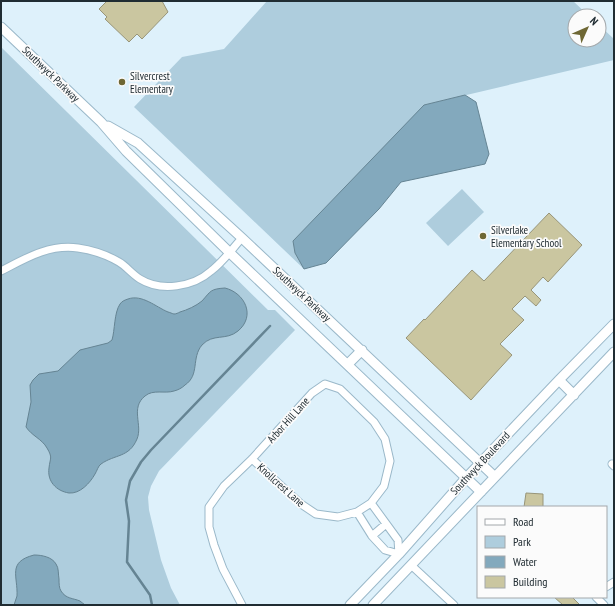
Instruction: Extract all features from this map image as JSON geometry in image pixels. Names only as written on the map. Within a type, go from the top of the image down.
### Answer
[{"type":"street","name":"Southwyck Parkway","points":[[1,27],[102,122],[126,151],[230,252],[481,492]]},
{"type":"street","name":"Southwyck Parkway","points":[[102,122],[138,143],[362,350],[495,477]]},
{"type":"street","points":[[1,271],[38,252],[50,249],[77,248],[92,251],[119,262],[140,278],[151,284],[176,286],[201,279],[212,271],[242,238]]},
{"type":"street","name":"Southwyck Boulevard","points":[[350,605],[399,554],[480,463],[614,324]]},
{"type":"street","points":[[348,364],[362,350]]},
{"type":"street","name":"Southwyck Boulevard","points":[[373,605],[614,352]]},
{"type":"street","points":[[559,380],[574,395]]},
{"type":"street","name":"Arbor Hill Lane","points":[[242,605],[223,569],[214,545],[209,527],[209,507],[224,486],[252,459],[312,392],[325,384],[340,389],[374,422],[386,439],[390,461],[384,486],[371,503]]},
{"type":"street","name":"Knollcrest Lane","points":[[252,459],[300,504],[316,514],[338,517],[357,512]]},
{"type":"street","points":[[399,554],[398,540],[371,503],[357,512],[372,536],[385,550],[399,554],[454,605]]},
{"type":"street","points":[[372,536],[386,524]]},
{"type":"green space","points":[[267,1],[573,1],[580,8],[567,8],[567,48],[607,48],[607,32],[614,39],[614,60],[424,105],[297,256],[304,269],[134,107],[182,57],[224,49]]},
{"type":"green space","points":[[1,47],[268,310],[275,310],[295,330],[159,471],[151,486],[148,497],[149,510],[161,560],[171,588],[180,605],[1,605]]},
{"type":"green space","points":[[462,189],[484,212],[448,246],[426,223]]},
{"type":"water","points":[[465,95],[476,102],[489,154],[485,164],[401,182],[379,209],[326,263],[304,269],[295,253],[293,241],[424,105]]},
{"type":"water","points":[[225,288],[238,295],[246,306],[246,319],[238,331],[229,336],[211,339],[202,345],[197,355],[194,371],[190,381],[183,387],[170,392],[155,392],[145,396],[138,406],[138,434],[134,445],[130,450],[101,464],[90,481],[81,490],[69,493],[56,488],[49,477],[51,458],[49,451],[45,445],[26,427],[31,402],[30,385],[33,380],[39,374],[58,371],[80,350],[108,343],[112,340],[118,308],[125,300],[138,298],[175,314],[197,305],[214,290]]},
{"type":"water","points":[[34,555],[40,555],[52,560],[58,567],[59,585],[63,594],[67,597],[80,601],[85,605],[14,605],[17,596],[17,566],[26,558]]},
{"type":"building","name":"Silvercrest Elementary","points":[[107,1],[162,1],[168,12],[142,39],[137,34],[129,42],[105,19],[107,17],[99,9]]},
{"type":"building","name":"Silverlake Elementary School","points":[[549,213],[582,245],[548,282],[543,277],[531,290],[541,300],[536,306],[525,296],[512,309],[524,320],[500,344],[512,355],[471,400],[406,338],[472,270],[484,281]]},
{"type":"building","points":[[526,493],[543,494],[543,506],[524,506]]},
{"type":"building","points":[[555,598],[573,598],[580,605],[563,605]]},
{"type":"waterway","points":[[152,605],[150,595],[127,562],[129,521],[126,500],[130,481],[141,462],[151,450],[270,326]]},
{"type":"place","name":"Silvercrest Elementary","points":[[122,82]]},
{"type":"place","name":"Silverlake Elementary School","points":[[483,236]]}]
